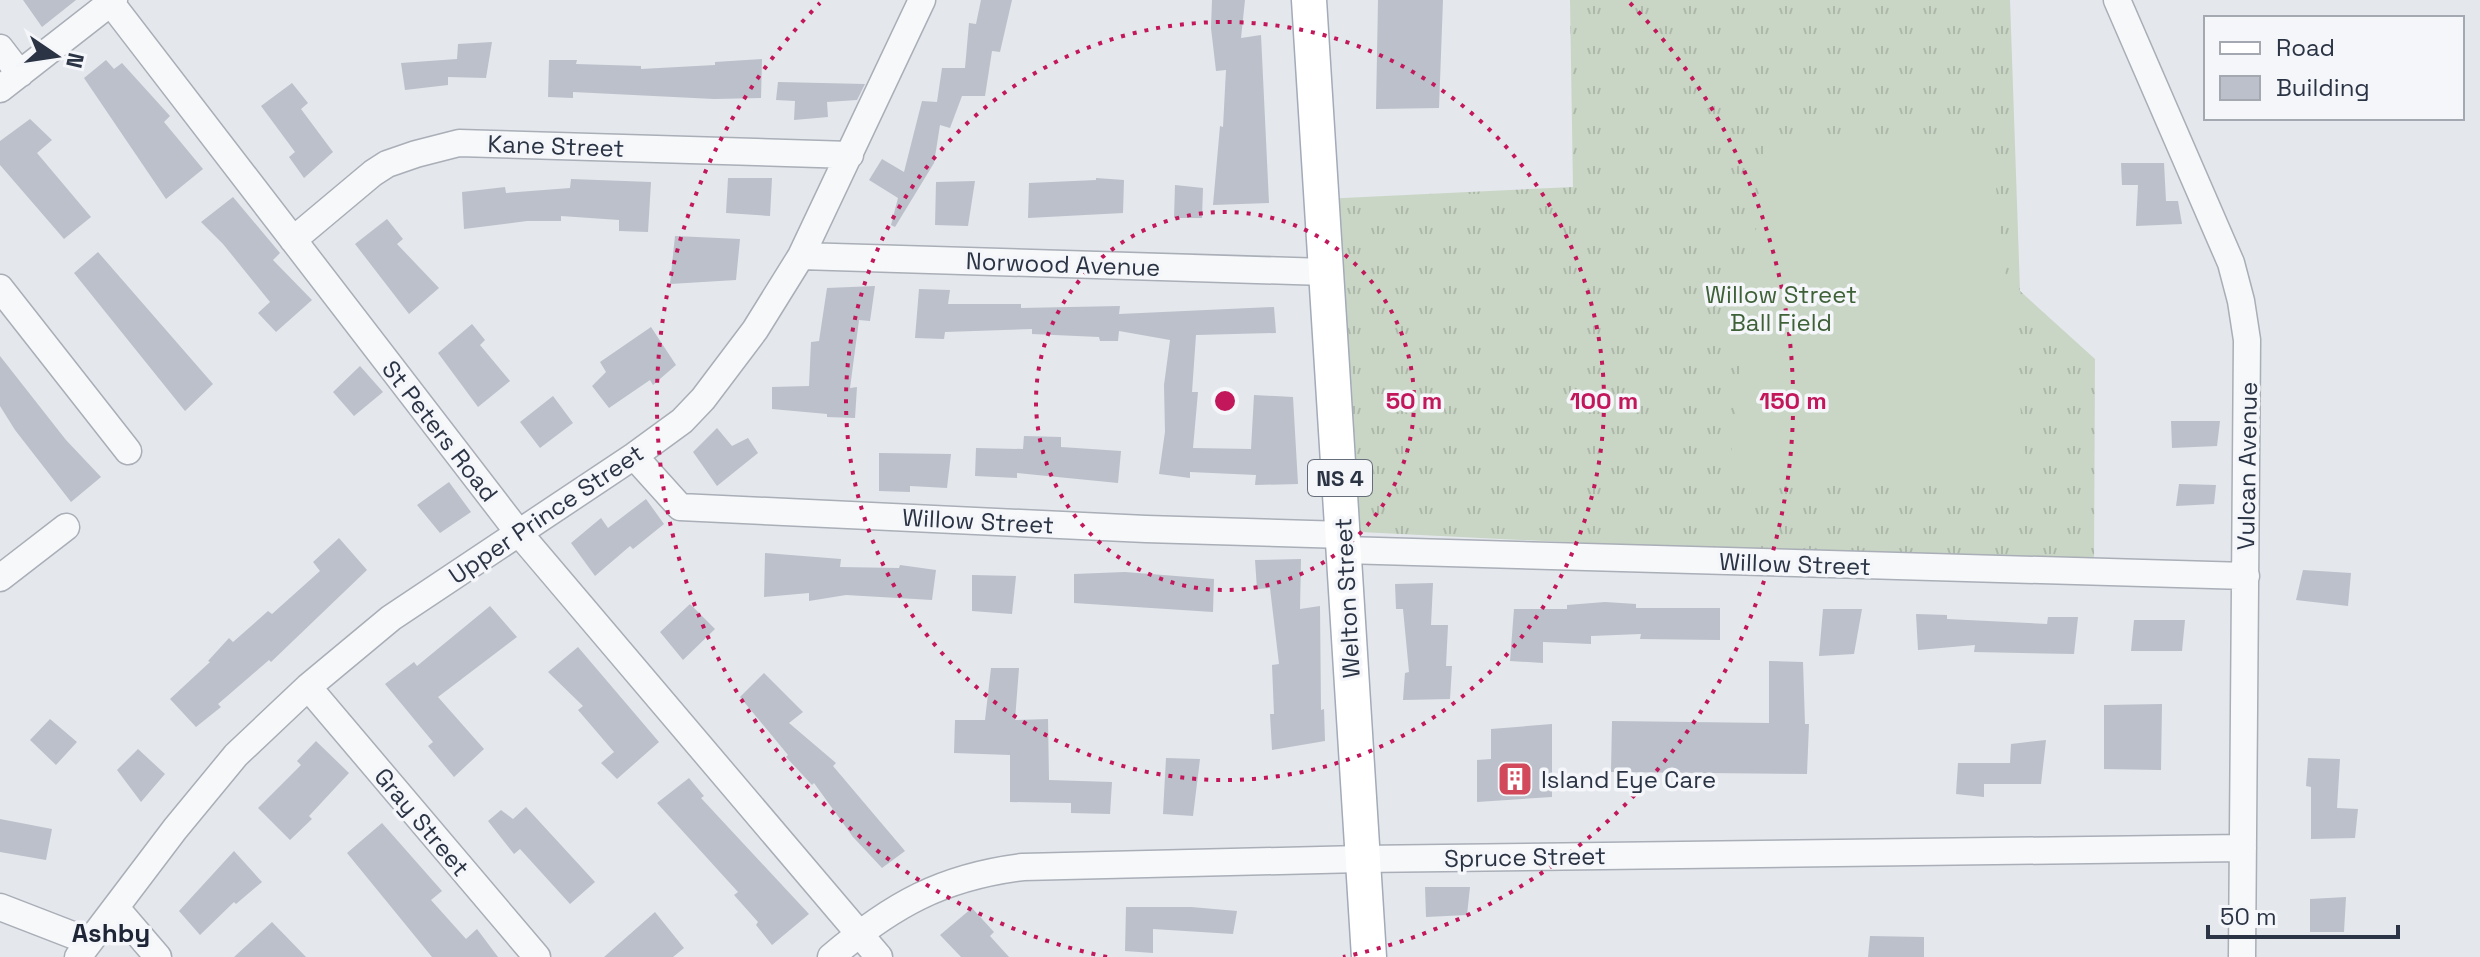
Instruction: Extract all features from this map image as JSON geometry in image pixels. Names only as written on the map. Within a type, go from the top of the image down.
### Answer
[{"type":"main road","name":"Welton Street","points":[[1309,0],[1369,957]]},
{"type":"street","name":"Upper Prince Street","points":[[83,949],[236,755],[308,687],[391,618],[634,456],[682,421],[703,399],[755,330],[801,256],[922,0]]},
{"type":"street","name":"Vulcan Avenue","points":[[2117,0],[2231,263],[2241,301],[2249,359],[2242,957]]},
{"type":"street","points":[[0,48],[10,81],[112,1]]},
{"type":"street","name":"St Peters Road","points":[[112,1],[518,532],[879,957]]},
{"type":"street","name":"Kane Street","points":[[293,240],[387,164],[459,143],[850,155]]},
{"type":"street","name":"Norwood Avenue","points":[[801,256],[1325,272]]},
{"type":"street","points":[[0,288],[128,451]]},
{"type":"street","name":"Willow Street","points":[[634,456],[680,507],[1146,529],[1344,542],[2246,576]]},
{"type":"street","points":[[0,578],[66,527]]},
{"type":"street","name":"Gray Street","points":[[308,687],[537,957]]},
{"type":"street","name":"Spruce Street","points":[[831,957],[859,933],[923,893],[965,878],[1006,869],[1040,866],[2243,848]]},
{"type":"street","points":[[0,907],[83,949]]},
{"type":"street","points":[[116,908],[158,957]]},
{"type":"green space","name":"Willow Street Ball Field","points":[[1570,0],[2010,0],[2020,291],[2095,359],[2094,568],[1340,531],[1322,199],[1573,187]]},
{"type":"green space","points":[[1990,134],[2027,468],[2011,485],[1728,483],[1766,140]]},
{"type":"building","points":[[23,0],[76,0],[42,27]]},
{"type":"building","points":[[981,0],[1012,0],[1000,52],[992,51],[985,96],[962,96],[950,128],[940,125],[934,163],[895,227],[891,225],[898,198],[869,180],[882,159],[904,172],[922,101],[937,102],[942,68],[965,68],[969,23],[976,24]]},
{"type":"building","points":[[1212,0],[1245,0],[1241,38],[1261,35],[1269,203],[1213,205],[1220,126],[1223,127],[1226,70],[1216,71],[1211,28]]},
{"type":"building","points":[[1378,0],[1443,0],[1439,108],[1376,109]]},
{"type":"building","points":[[492,42],[486,78],[448,77],[448,85],[405,90],[401,63],[457,59],[458,44]]},
{"type":"building","points":[[762,59],[761,98],[714,99],[573,92],[573,98],[548,97],[549,60],[641,66],[641,69]]},
{"type":"building","points":[[106,60],[114,69],[122,63],[170,116],[164,122],[203,169],[166,199],[84,78]]},
{"type":"building","points":[[778,82],[865,84],[857,100],[827,102],[828,117],[794,120],[795,101],[776,100]]},
{"type":"building","points":[[292,83],[308,103],[301,109],[333,152],[304,178],[289,157],[295,152],[261,106]]},
{"type":"building","points":[[30,119],[52,140],[37,153],[91,217],[64,239],[0,165],[0,141]]},
{"type":"building","points":[[2121,163],[2164,163],[2166,201],[2178,201],[2182,224],[2136,226],[2138,185],[2122,185]]},
{"type":"building","points":[[728,178],[772,178],[770,216],[726,213]]},
{"type":"building","points":[[1096,178],[1124,180],[1123,213],[1028,218],[1029,183]]},
{"type":"building","points":[[571,179],[651,182],[648,232],[619,231],[619,220],[561,216],[561,221],[527,221],[464,229],[462,192],[505,187],[506,193],[570,188]]},
{"type":"building","points":[[975,181],[968,226],[935,225],[936,182]]},
{"type":"building","points":[[1175,185],[1203,188],[1202,218],[1174,218]]},
{"type":"building","points":[[233,197],[280,253],[273,260],[312,300],[276,332],[258,313],[270,302],[201,222]]},
{"type":"building","points":[[387,219],[403,239],[397,244],[439,288],[409,314],[355,244]]},
{"type":"building","points":[[675,236],[740,239],[736,280],[670,284]]},
{"type":"building","points":[[98,252],[213,384],[185,411],[74,273]]},
{"type":"building","points":[[875,286],[870,321],[859,320],[850,388],[857,387],[855,418],[772,409],[772,387],[809,386],[811,342],[819,341],[827,288]]},
{"type":"building","points":[[919,289],[950,290],[948,304],[1021,304],[1021,308],[1120,306],[1119,314],[1274,307],[1276,333],[1196,335],[1192,392],[1198,392],[1193,448],[1251,449],[1254,395],[1293,397],[1298,484],[1255,485],[1256,475],[1190,472],[1190,478],[1159,474],[1165,432],[1164,385],[1170,340],[1119,331],[1118,341],[1100,341],[1099,337],[1032,334],[1032,329],[945,332],[944,339],[915,338]]},
{"type":"building","points":[[472,324],[485,340],[480,345],[510,381],[478,407],[438,353]]},
{"type":"building","points":[[651,327],[676,365],[653,385],[650,380],[609,408],[592,386],[606,372],[600,362]]},
{"type":"building","points":[[0,356],[66,440],[101,477],[71,502],[0,406]]},
{"type":"building","points":[[360,366],[383,392],[354,416],[333,392]]},
{"type":"building","points":[[553,396],[573,423],[540,448],[520,422]]},
{"type":"building","points":[[2171,421],[2220,421],[2217,446],[2172,448]]},
{"type":"building","points":[[717,428],[732,446],[748,438],[758,453],[717,486],[693,452]]},
{"type":"building","points":[[1024,436],[1061,437],[1061,447],[1121,451],[1118,483],[1017,473],[1017,478],[975,476],[976,448],[1023,449]]},
{"type":"building","points":[[879,453],[951,454],[947,488],[910,486],[910,492],[879,491]]},
{"type":"building","points":[[449,482],[471,512],[440,533],[417,505]]},
{"type":"building","points":[[2179,484],[2216,485],[2214,504],[2176,506]]},
{"type":"building","points":[[646,499],[664,524],[633,549],[630,546],[595,576],[571,543],[601,518],[608,528]]},
{"type":"building","points":[[339,538],[367,570],[271,662],[269,660],[218,704],[221,707],[196,727],[170,699],[210,662],[229,638],[233,642],[268,611],[272,614],[320,571],[313,562]]},
{"type":"building","points":[[765,553],[841,559],[840,567],[899,568],[900,565],[936,570],[932,600],[846,595],[809,601],[809,593],[764,597]]},
{"type":"building","points":[[1301,559],[1300,609],[1320,606],[1321,710],[1324,709],[1325,741],[1272,750],[1272,665],[1279,664],[1270,588],[1257,589],[1255,560]]},
{"type":"building","points":[[2303,570],[2351,573],[2348,606],[2296,600]]},
{"type":"building","points":[[1125,572],[1214,579],[1213,612],[1074,603],[1074,574]]},
{"type":"building","points":[[972,575],[1016,576],[1012,614],[972,611]]},
{"type":"building","points":[[1433,583],[1431,625],[1448,625],[1446,666],[1452,666],[1450,699],[1403,700],[1405,673],[1409,672],[1403,609],[1396,609],[1395,584]]},
{"type":"building","points":[[1605,602],[1636,604],[1636,608],[1720,608],[1720,640],[1640,639],[1641,634],[1591,636],[1591,644],[1543,642],[1543,663],[1510,661],[1514,609],[1567,609],[1567,605]]},
{"type":"building","points":[[690,604],[715,629],[683,660],[660,632]]},
{"type":"building","points":[[490,606],[517,637],[438,697],[484,749],[454,777],[428,746],[433,742],[385,684],[414,662],[417,666]]},
{"type":"building","points":[[1823,609],[1862,609],[1854,654],[1819,656]]},
{"type":"building","points":[[1916,614],[1947,615],[1947,619],[2047,624],[2048,617],[2078,617],[2074,654],[1974,652],[1975,645],[1918,650]]},
{"type":"building","points":[[2134,620],[2185,620],[2182,651],[2131,651]]},
{"type":"building","points":[[578,647],[659,742],[617,779],[601,763],[614,752],[578,710],[583,706],[548,672]]},
{"type":"building","points":[[1769,661],[1803,662],[1805,724],[1809,724],[1807,774],[1611,772],[1612,721],[1769,723]]},
{"type":"building","points":[[991,668],[1019,668],[1015,720],[1048,719],[1049,780],[1112,782],[1110,814],[1071,813],[1071,803],[1010,802],[1010,755],[954,753],[955,720],[985,720]]},
{"type":"building","points":[[764,673],[803,712],[789,723],[836,763],[833,766],[905,851],[882,868],[853,837],[814,783],[812,785],[786,757],[788,755],[740,697]]},
{"type":"building","points":[[2162,704],[2161,770],[2104,769],[2104,705]]},
{"type":"building","points":[[50,719],[77,742],[56,765],[30,740]]},
{"type":"building","name":"Island Eye Care","points":[[1552,724],[1552,797],[1477,802],[1477,760],[1491,759],[1491,729]]},
{"type":"building","points":[[2046,740],[2041,784],[1984,784],[1984,797],[1956,794],[1958,763],[2010,763],[2011,744]]},
{"type":"building","points":[[316,741],[349,773],[309,816],[312,819],[290,840],[258,808],[301,765],[297,761]]},
{"type":"building","points":[[138,749],[165,774],[141,802],[117,770]]},
{"type":"building","points":[[1166,758],[1200,759],[1193,816],[1163,814]]},
{"type":"building","points":[[2308,758],[2340,759],[2337,808],[2358,809],[2355,838],[2311,839],[2311,787],[2306,786]]},
{"type":"building","points":[[689,778],[704,796],[701,798],[809,914],[772,945],[756,925],[758,922],[734,895],[738,892],[657,803]]},
{"type":"building","points":[[526,807],[595,882],[570,904],[520,849],[514,854],[488,821],[501,810],[513,819]]},
{"type":"building","points":[[0,819],[52,829],[46,860],[0,852]]},
{"type":"building","points":[[382,823],[442,891],[431,900],[466,939],[477,929],[498,957],[432,957],[347,853]]},
{"type":"building","points":[[234,851],[262,882],[236,904],[234,902],[200,935],[179,911]]},
{"type":"building","points":[[1425,887],[1470,887],[1467,915],[1426,917]]},
{"type":"building","points":[[2346,897],[2344,932],[2310,932],[2310,899]]},
{"type":"building","points":[[1126,907],[1237,911],[1233,934],[1153,929],[1153,953],[1125,951]]},
{"type":"building","points":[[972,908],[994,932],[990,936],[1009,957],[961,957],[940,935]]},
{"type":"building","points":[[655,912],[684,948],[673,957],[604,957]]},
{"type":"building","points":[[272,922],[306,957],[234,957]]},
{"type":"building","points":[[1870,936],[1924,937],[1924,957],[1868,957]]},
{"type":"place","name":"Island Eye Care","points":[[1515,779]]},
{"type":"district","name":"Ashby","points":[[111,933]]}]
